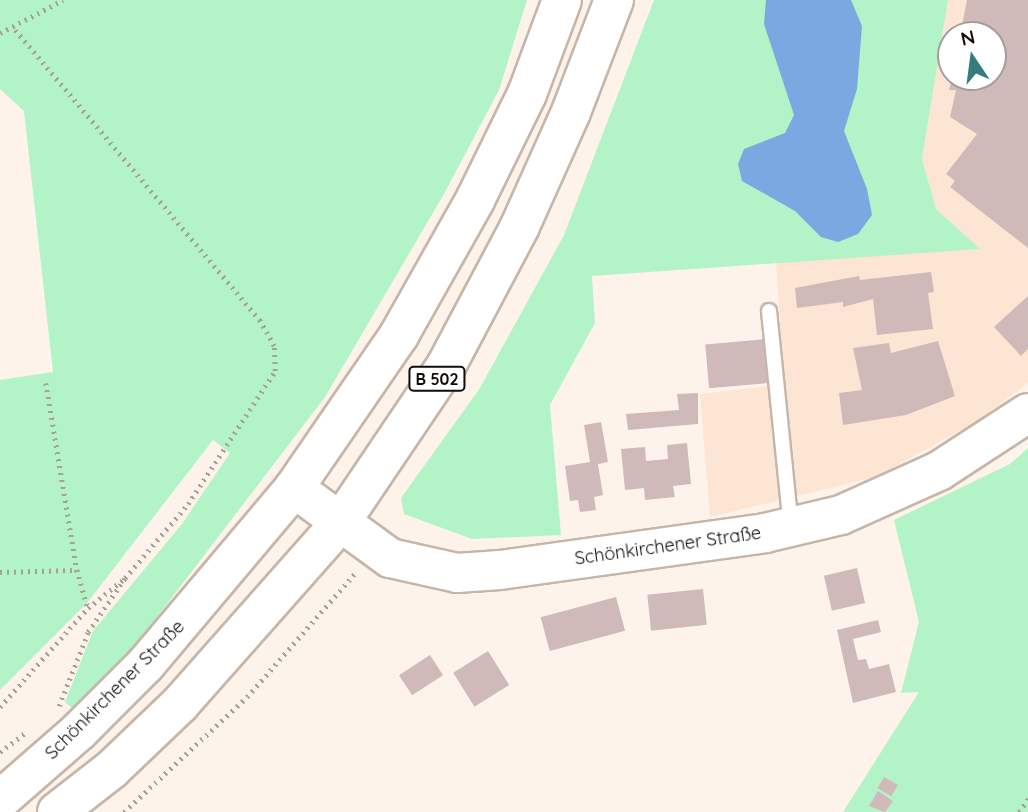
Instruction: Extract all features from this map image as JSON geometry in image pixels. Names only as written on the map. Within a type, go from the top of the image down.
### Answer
[{"type":"main road","name":"B 502","points":[[294,488],[399,335],[475,200],[527,94],[562,0]]},
{"type":"main road","name":"B 502","points":[[57,812],[112,769],[180,704],[340,523],[446,366],[520,226],[571,113],[614,0]]},
{"type":"main road","name":"Schönkirchener Straße","points":[[0,800],[79,732],[146,664],[294,488],[373,550],[457,573],[791,527],[890,496],[990,439],[1028,413]]},
{"type":"lane","points":[[769,311],[791,527]]},
{"type":"path","points":[[0,33],[63,0]]},
{"type":"path","points":[[12,26],[260,321],[274,346],[275,371],[188,504],[125,578],[88,632],[58,708]]},
{"type":"path","points":[[46,383],[76,570],[88,608]]},
{"type":"path","points":[[124,812],[247,697],[373,550]]},
{"type":"path","points":[[0,572],[76,570]]},
{"type":"path","points":[[0,707],[88,608],[125,578]]},
{"type":"path","points":[[1019,812],[1028,799]]},
{"type":"shaded area","points":[[948,0],[1028,0],[1028,383],[974,423],[876,477],[710,517],[700,394],[784,384],[776,261],[979,249],[936,209],[922,159],[937,67],[937,91],[1007,91],[1007,21],[945,21]]},
{"type":"green space","points":[[0,0],[527,0],[499,90],[444,194],[325,397],[131,651],[73,709],[65,702],[93,631],[182,524],[230,453],[213,440],[87,603],[0,690],[0,380],[53,372],[24,111],[0,89]]},
{"type":"green space","points":[[654,0],[948,0],[945,21],[937,21],[937,67],[922,159],[936,209],[980,249],[592,276],[595,323],[550,405],[561,535],[472,539],[404,514],[401,498],[480,388],[564,235]]},
{"type":"green space","points":[[1028,448],[1028,812],[843,812],[919,692],[901,693],[919,622],[894,520],[1010,464]]},
{"type":"water","points":[[766,0],[851,0],[862,26],[857,89],[844,131],[867,189],[872,215],[858,234],[838,242],[821,237],[795,211],[742,181],[738,164],[744,149],[785,133],[794,115],[764,24]]},
{"type":"building","points":[[967,0],[1028,0],[1028,248],[950,187],[955,181],[946,174],[977,134],[950,117],[956,91],[1007,91],[1007,21],[963,21]]},
{"type":"building","points":[[931,272],[934,292],[928,293],[933,329],[877,335],[873,299],[843,307],[843,302],[797,308],[795,288],[859,276],[860,280]]},
{"type":"building","points":[[1028,296],[1028,349],[1021,356],[994,327]]},
{"type":"building","points":[[767,339],[771,383],[709,388],[705,344]]},
{"type":"building","points":[[938,341],[955,396],[906,415],[843,425],[839,393],[862,390],[853,348],[889,343],[891,353]]},
{"type":"building","points":[[698,393],[698,424],[628,430],[626,414],[679,410],[677,394]]},
{"type":"building","points":[[601,422],[608,462],[598,464],[603,495],[594,497],[596,510],[580,512],[578,500],[570,501],[565,466],[590,462],[584,425]]},
{"type":"building","points":[[687,443],[691,484],[673,486],[675,497],[645,500],[644,488],[625,490],[621,449],[645,447],[646,461],[668,459],[667,445]]},
{"type":"building","points":[[857,568],[865,603],[832,611],[824,576]]},
{"type":"building","points":[[703,589],[707,625],[651,631],[647,595]]},
{"type":"building","points":[[616,597],[625,631],[550,651],[541,617]]},
{"type":"building","points":[[878,620],[881,632],[853,639],[858,660],[866,659],[869,669],[889,664],[896,692],[853,703],[837,630]]},
{"type":"building","points":[[488,651],[509,685],[474,707],[453,673]]},
{"type":"building","points":[[430,655],[443,675],[412,695],[399,675]]},
{"type":"building","points":[[884,777],[898,785],[891,796],[878,788]]},
{"type":"building","points":[[878,791],[893,801],[885,812],[869,806]]}]
